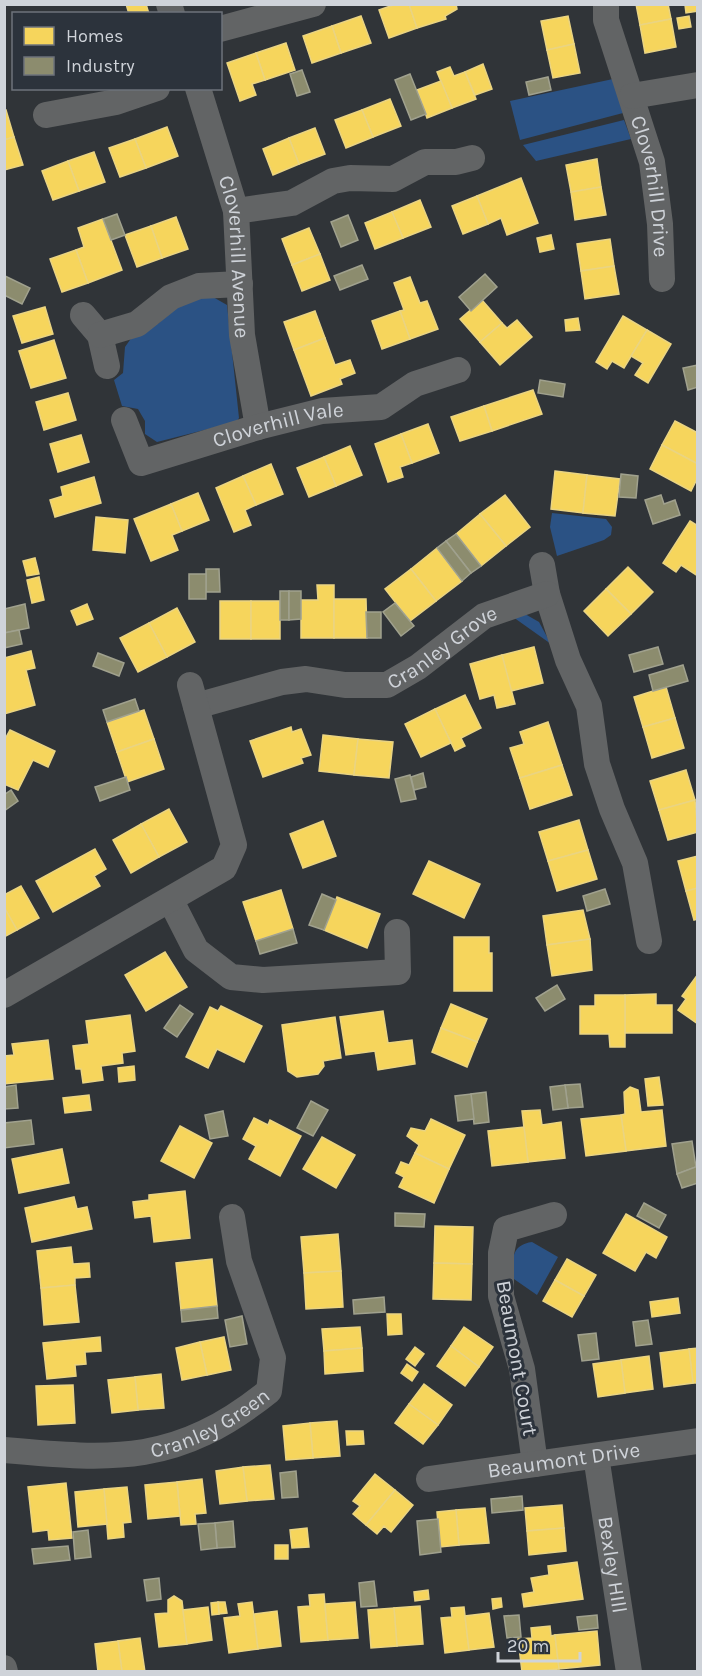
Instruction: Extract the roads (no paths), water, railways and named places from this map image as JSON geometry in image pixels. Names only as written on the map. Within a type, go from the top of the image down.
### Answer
[{"type":"street","points":[[222,28],[313,4]]},
{"type":"street","name":"Cloverhill Drive","points":[[606,4],[606,20],[652,162],[660,224],[662,279]]},
{"type":"street","points":[[632,96],[698,85]]},
{"type":"street","points":[[46,115],[116,102],[151,90]]},
{"type":"street","name":"Cloverhill Avenue","points":[[199,90],[236,211],[242,335],[258,427]]},
{"type":"street","points":[[236,211],[292,202],[333,181],[350,178],[393,179],[425,162],[456,162],[472,158]]},
{"type":"street","points":[[100,335],[137,324],[171,297],[199,286],[240,284]]},
{"type":"street","points":[[83,315],[100,335],[106,366]]},
{"type":"street","name":"Cloverhill Vale","points":[[124,420],[141,463],[258,427],[322,411],[381,407],[415,384],[458,370]]},
{"type":"street","points":[[542,565],[547,594],[568,660],[589,706],[597,764],[612,810],[635,863],[649,941]]},
{"type":"street","name":"Cranley Grove","points":[[4,995],[171,901],[224,868],[234,845],[193,696],[306,679],[345,685],[387,685],[418,667],[484,616],[547,594]]},
{"type":"street","points":[[171,901],[196,950],[231,977],[263,980],[398,972],[397,932]]},
{"type":"street","name":"Beaumont Court","points":[[535,1464],[522,1369],[501,1296],[501,1253],[506,1229],[554,1215]]},
{"type":"street","name":"Cranley Green","points":[[4,1450],[87,1457],[169,1448],[205,1435],[237,1416],[269,1391],[273,1358],[239,1261],[232,1217]]},
{"type":"street","name":"Beaumont Drive","points":[[429,1479],[698,1441]]},
{"type":"street","name":"Bexley HIll","points":[[596,1456],[629,1671]]}]
